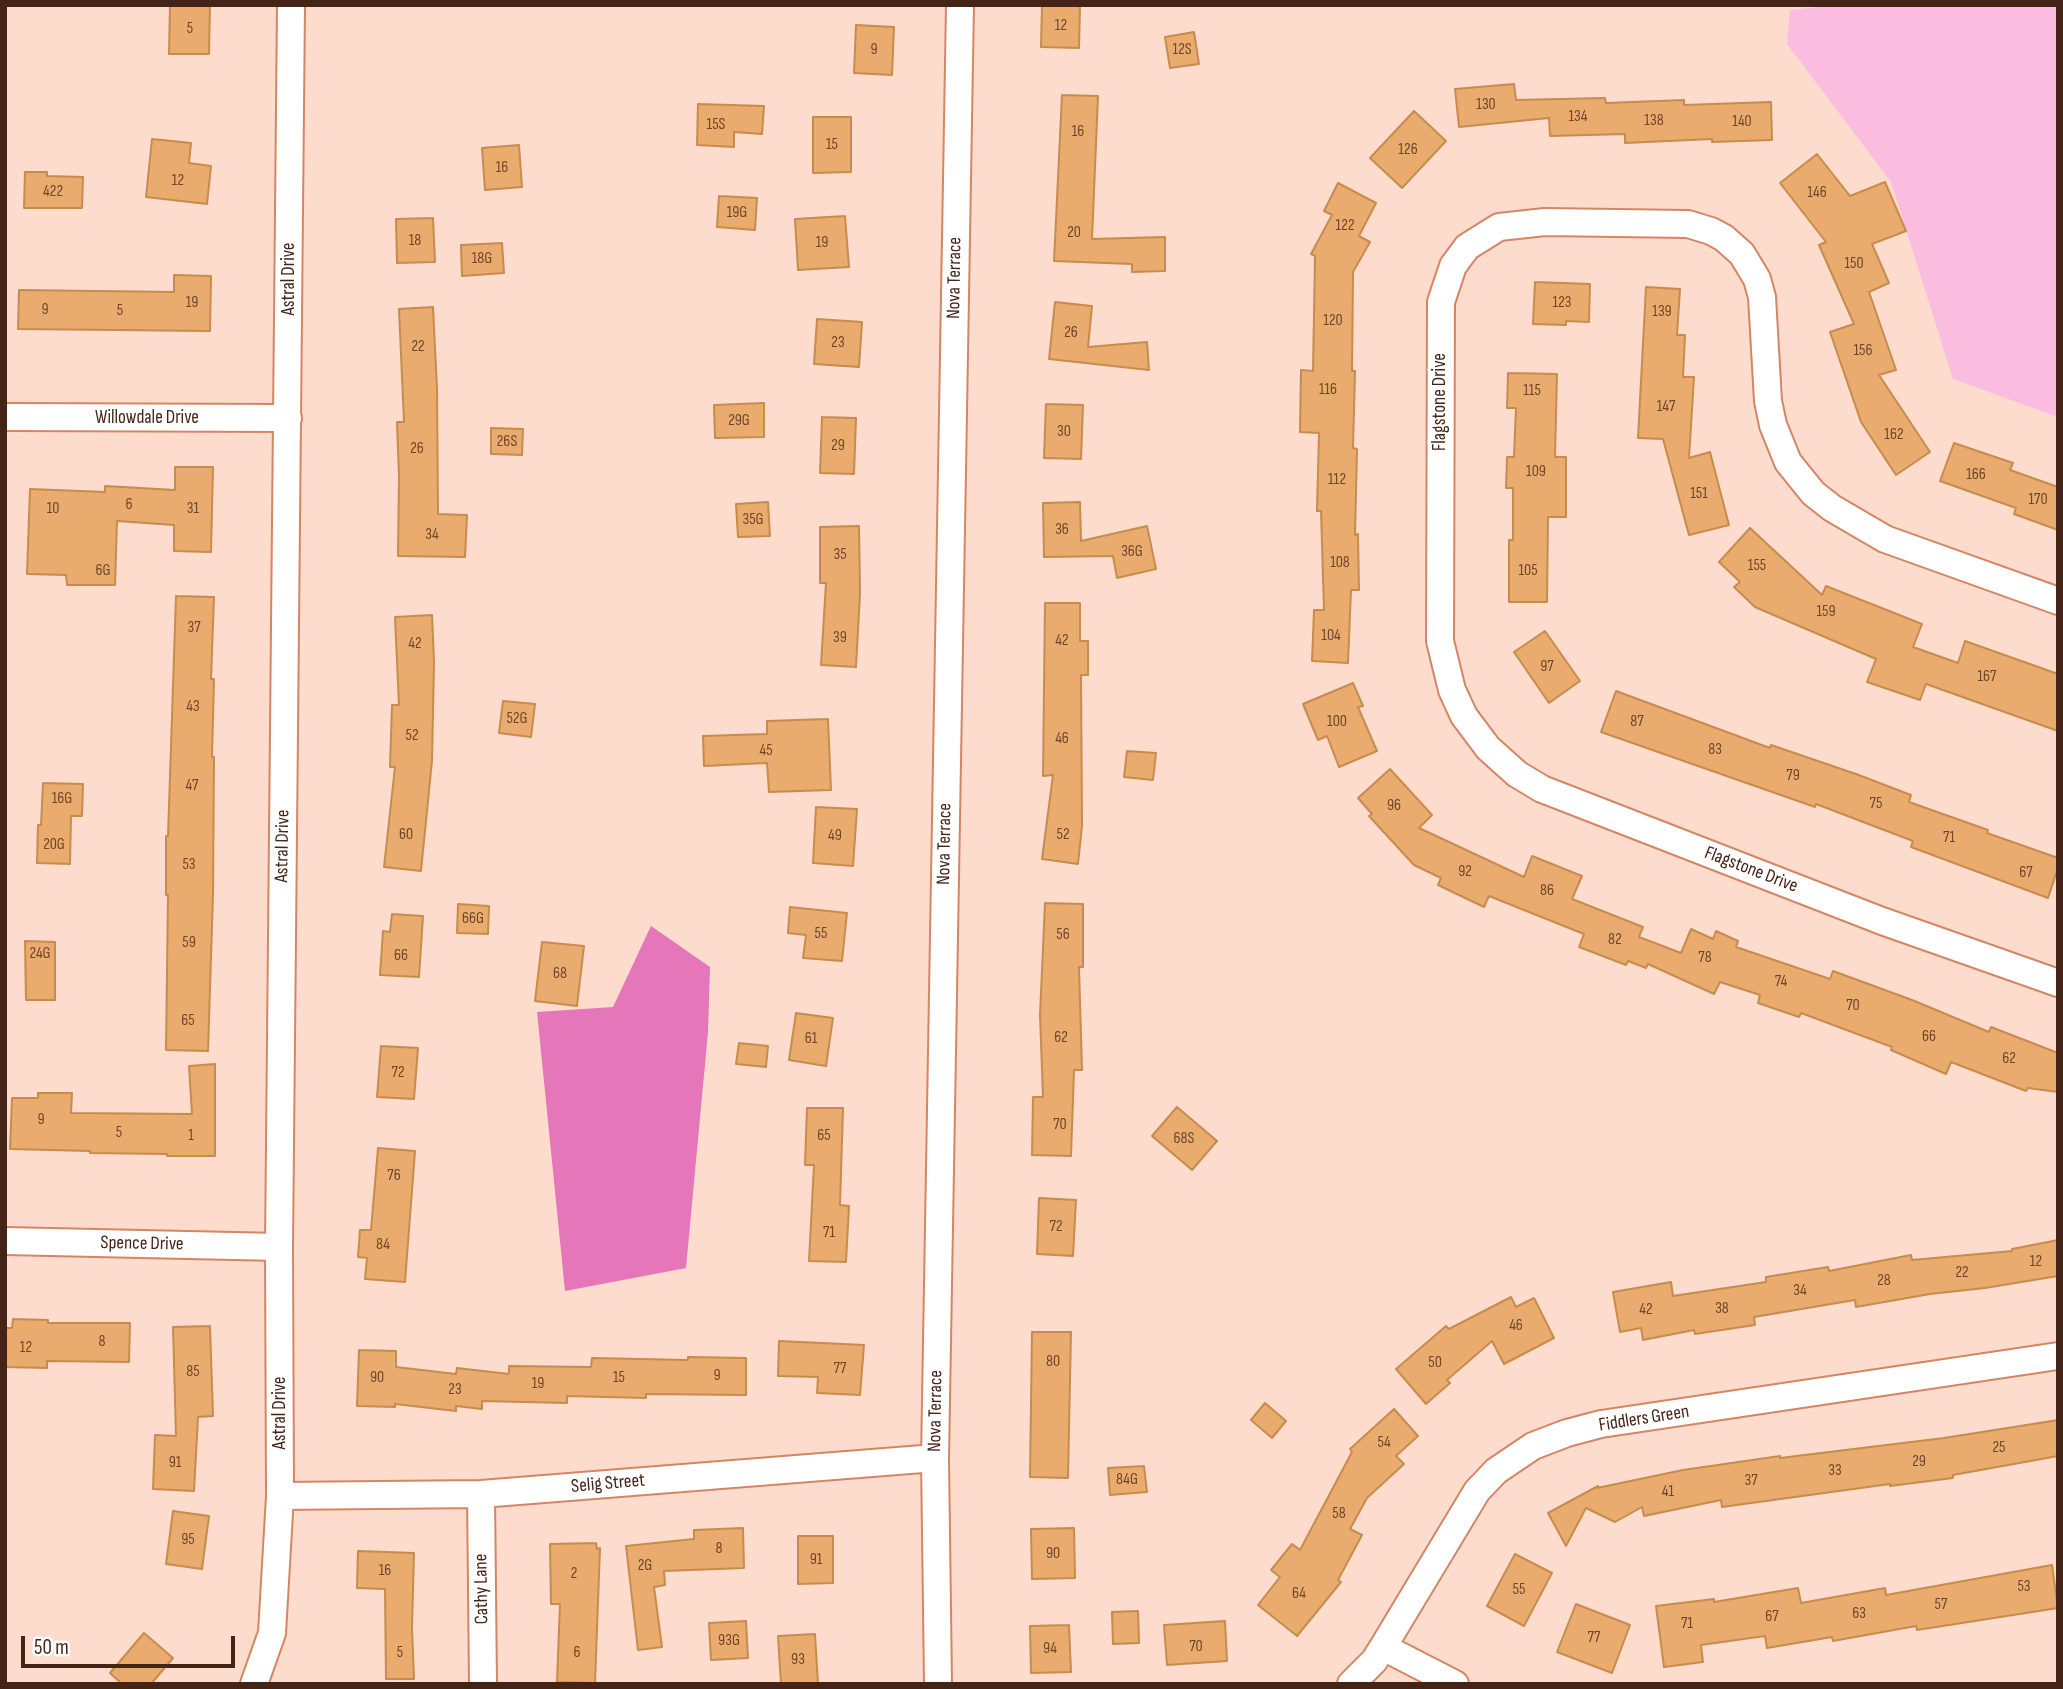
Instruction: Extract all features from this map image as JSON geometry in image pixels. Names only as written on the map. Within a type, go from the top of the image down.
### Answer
[{"type":"street","name":"Astral Drive","points":[[254,1684],[272,1633],[281,1496],[279,1247],[291,5]]},
{"type":"street","name":"Nova Terrace","points":[[937,1684],[935,1458],[960,5]]},
{"type":"street","name":"Flagstone Drive","points":[[2058,601],[1885,539],[1832,508],[1813,493],[1788,462],[1773,425],[1768,401],[1762,297],[1757,279],[1742,254],[1724,238],[1688,224],[1545,222],[1499,227],[1473,243],[1453,265],[1443,288],[1441,302],[1440,641],[1452,690],[1464,716],[1488,748],[1517,774],[1542,789],[1882,921],[2058,983]]},
{"type":"street","name":"Willowdale Drive","points":[[5,417],[288,418]]},
{"type":"street","name":"Spence Drive","points":[[5,1241],[279,1247]]},
{"type":"street","name":"Fiddlers Green","points":[[1351,1684],[1374,1661],[1478,1491],[1510,1460],[1550,1439],[1622,1421],[2058,1356]]},
{"type":"street","name":"Selig Street","points":[[281,1496],[481,1494],[935,1458]]},
{"type":"street","name":"Cathy Lane","points":[[481,1494],[483,1684]]},
{"type":"street","points":[[1383,1647],[1455,1684]]},
{"type":"shaded area","points":[[1836,5],[2058,5],[2058,417],[1953,379],[1891,182],[1787,44],[1790,10]]},
{"type":"shaded area","points":[[651,926],[710,967],[708,1032],[686,1268],[565,1291],[537,1012],[613,1007]]},
{"type":"building","points":[[170,5],[210,5],[209,54],[169,54]]},
{"type":"building","points":[[1042,5],[1080,5],[1079,48],[1041,47]]},
{"type":"building","points":[[856,25],[894,27],[892,75],[854,73]]},
{"type":"building","points":[[1194,32],[1199,64],[1170,68],[1165,37]]},
{"type":"building","points":[[1514,84],[1516,100],[1605,98],[1606,103],[1684,100],[1684,105],[1771,102],[1772,140],[1712,142],[1712,139],[1625,143],[1625,134],[1550,136],[1549,118],[1459,127],[1455,89]]},
{"type":"building","points":[[1062,95],[1098,96],[1092,239],[1165,237],[1165,271],[1132,272],[1132,264],[1054,261]]},
{"type":"building","points":[[698,104],[764,106],[762,134],[734,132],[734,147],[697,145]]},
{"type":"building","points":[[1414,111],[1446,141],[1402,188],[1370,158]]},
{"type":"building","points":[[813,117],[851,117],[851,172],[813,173]]},
{"type":"building","points":[[152,139],[191,143],[189,163],[211,166],[207,204],[146,197]]},
{"type":"building","points":[[519,145],[522,187],[485,190],[482,148]]},
{"type":"building","points":[[1817,154],[1850,196],[1885,182],[1906,231],[1872,244],[1889,283],[1869,292],[1896,370],[1879,375],[1930,452],[1896,475],[1861,422],[1830,332],[1854,324],[1819,245],[1826,242],[1780,183]]},
{"type":"building","points":[[25,172],[83,177],[82,208],[24,208]]},
{"type":"building","points":[[1338,183],[1376,203],[1359,236],[1370,242],[1353,272],[1353,448],[1357,449],[1355,535],[1358,534],[1359,590],[1351,590],[1348,663],[1312,661],[1314,610],[1324,610],[1321,511],[1317,511],[1319,433],[1300,432],[1301,370],[1313,371],[1315,256],[1311,254],[1332,215],[1324,211]]},
{"type":"building","points":[[719,196],[757,198],[755,230],[717,227]]},
{"type":"building","points":[[845,216],[849,267],[798,270],[795,219]]},
{"type":"building","points":[[433,218],[435,262],[397,263],[396,219]]},
{"type":"building","points":[[502,243],[504,273],[462,276],[461,245]]},
{"type":"building","points":[[174,275],[211,276],[210,331],[18,329],[19,290],[174,292]]},
{"type":"building","points":[[1535,282],[1590,284],[1589,322],[1566,321],[1566,325],[1533,324]]},
{"type":"building","points":[[1646,287],[1680,289],[1677,335],[1685,335],[1683,377],[1694,377],[1689,458],[1710,452],[1729,525],[1689,535],[1663,439],[1638,438]]},
{"type":"building","points":[[1055,302],[1092,306],[1088,347],[1147,342],[1149,370],[1049,359]]},
{"type":"building","points":[[433,307],[438,514],[467,515],[465,557],[398,556],[397,422],[404,422],[399,309]]},
{"type":"building","points":[[817,319],[862,322],[859,367],[814,364]]},
{"type":"building","points":[[1508,373],[1557,374],[1555,457],[1566,457],[1566,517],[1548,517],[1547,602],[1509,602],[1509,540],[1513,540],[1513,488],[1506,488],[1507,457],[1514,457],[1516,408],[1507,408]]},
{"type":"building","points":[[764,403],[764,437],[715,438],[714,405]]},
{"type":"building","points":[[1046,404],[1083,405],[1081,459],[1044,458]]},
{"type":"building","points":[[822,417],[856,418],[854,474],[820,473]]},
{"type":"building","points":[[491,428],[523,429],[522,455],[491,454]]},
{"type":"building","points":[[1954,443],[2013,463],[2010,470],[2058,487],[2058,530],[2014,514],[2016,508],[1940,481]]},
{"type":"building","points":[[175,467],[213,467],[211,552],[174,551],[174,525],[117,521],[115,585],[67,585],[66,575],[27,574],[30,489],[105,492],[105,486],[175,490]]},
{"type":"building","points":[[768,502],[770,536],[738,537],[736,504]]},
{"type":"building","points":[[1080,502],[1081,541],[1147,526],[1156,569],[1117,578],[1113,556],[1044,557],[1043,503]]},
{"type":"building","points":[[859,526],[860,593],[856,667],[821,665],[826,583],[820,583],[820,527]]},
{"type":"building","points":[[1750,528],[1822,595],[1826,586],[1922,624],[1913,647],[1958,663],[1965,641],[2058,674],[2058,731],[1926,684],[1920,700],[1867,682],[1876,659],[1755,607],[1734,587],[1740,582],[1719,562]]},
{"type":"building","points":[[176,596],[214,597],[211,679],[214,679],[213,894],[208,1051],[166,1050],[166,836]]},
{"type":"building","points":[[1045,603],[1080,603],[1080,641],[1088,641],[1088,675],[1081,675],[1082,826],[1078,864],[1042,859],[1053,775],[1043,776]]},
{"type":"building","points":[[432,615],[432,761],[421,871],[384,867],[395,767],[390,767],[392,705],[399,705],[395,617]]},
{"type":"building","points":[[1545,631],[1580,681],[1549,703],[1514,652]]},
{"type":"building","points":[[1353,683],[1363,706],[1358,707],[1377,751],[1339,767],[1327,736],[1318,740],[1303,704]]},
{"type":"building","points":[[1616,691],[1770,748],[1771,745],[1856,774],[1911,795],[1909,802],[2058,858],[2058,868],[2048,898],[1911,847],[1913,841],[1816,804],[1815,807],[1601,732]]},
{"type":"building","points":[[503,701],[535,704],[531,737],[499,733]]},
{"type":"building","points":[[828,719],[831,790],[769,792],[767,763],[704,766],[703,736],[767,734],[767,721]]},
{"type":"building","points":[[1127,751],[1156,753],[1153,780],[1124,777]]},
{"type":"building","points":[[1390,769],[1432,815],[1419,828],[1524,877],[1532,856],[1582,876],[1572,899],[1643,927],[1639,937],[1681,953],[1691,929],[1713,939],[1716,931],[1738,941],[1736,947],[1830,979],[1833,971],[1989,1032],[1991,1027],[2058,1053],[2058,1092],[2028,1088],[2026,1091],[1951,1062],[1946,1074],[1891,1050],[1892,1047],[1801,1013],[1799,1017],[1758,1003],[1760,995],[1720,982],[1714,994],[1648,964],[1646,968],[1628,961],[1626,965],[1579,947],[1584,934],[1489,896],[1484,907],[1438,885],[1441,878],[1414,865],[1369,816],[1372,814],[1358,798]]},
{"type":"building","points":[[43,783],[83,784],[82,816],[71,816],[70,864],[37,863]]},
{"type":"building","points":[[816,807],[857,809],[853,866],[813,863]]},
{"type":"building","points":[[1045,903],[1083,904],[1083,967],[1079,967],[1082,1070],[1074,1070],[1071,1156],[1032,1155],[1033,1097],[1043,1097],[1040,1015]]},
{"type":"building","points":[[458,904],[489,906],[488,934],[457,933]]},
{"type":"building","points":[[790,907],[847,913],[842,961],[803,958],[806,935],[788,933]]},
{"type":"building","points":[[392,914],[423,916],[419,977],[380,975],[383,931],[390,932]]},
{"type":"building","points":[[25,941],[55,942],[55,1000],[26,1000]]},
{"type":"building","points":[[542,942],[584,946],[577,1006],[535,1001]]},
{"type":"building","points":[[796,1013],[833,1018],[826,1066],[789,1060]]},
{"type":"building","points":[[739,1043],[768,1046],[766,1067],[736,1064]]},
{"type":"building","points":[[381,1046],[418,1048],[414,1099],[377,1097]]},
{"type":"building","points":[[215,1064],[215,1156],[10,1149],[12,1098],[38,1098],[38,1093],[72,1093],[71,1113],[192,1114],[189,1066]]},
{"type":"building","points":[[1177,1107],[1217,1141],[1192,1170],[1152,1136]]},
{"type":"building","points":[[807,1108],[843,1108],[840,1205],[849,1206],[846,1262],[809,1261],[814,1165],[805,1165]]},
{"type":"building","points":[[378,1148],[415,1151],[405,1282],[365,1279],[367,1258],[358,1257],[360,1230],[371,1230]]},
{"type":"building","points":[[1039,1198],[1076,1200],[1073,1256],[1037,1254]]},
{"type":"building","points":[[2058,1240],[2058,1276],[1856,1307],[1855,1300],[1754,1317],[1755,1325],[1695,1334],[1694,1330],[1643,1340],[1641,1328],[1620,1332],[1613,1292],[1671,1282],[1673,1296],[1766,1282],[1766,1277],[1828,1267],[1829,1271],[1911,1255],[1912,1260],[2012,1251]]},
{"type":"building","points":[[1511,1297],[1516,1307],[1534,1298],[1554,1338],[1504,1364],[1492,1341],[1447,1380],[1450,1383],[1426,1404],[1396,1369],[1446,1326],[1449,1329]]},
{"type":"building","points":[[13,1319],[48,1320],[48,1323],[130,1323],[129,1362],[47,1361],[47,1368],[5,1367],[5,1328],[12,1328]]},
{"type":"building","points":[[210,1326],[213,1416],[198,1417],[194,1491],[153,1489],[155,1435],[176,1436],[173,1327]]},
{"type":"building","points":[[1032,1332],[1071,1332],[1068,1478],[1030,1477]]},
{"type":"building","points":[[779,1341],[864,1345],[860,1395],[817,1393],[818,1377],[778,1376]]},
{"type":"building","points":[[359,1350],[396,1351],[396,1367],[456,1374],[457,1368],[509,1374],[509,1366],[591,1367],[592,1358],[746,1358],[746,1395],[646,1394],[646,1398],[567,1396],[567,1403],[482,1401],[482,1409],[456,1406],[456,1411],[395,1404],[395,1407],[357,1406]]},
{"type":"building","points":[[1265,1403],[1286,1421],[1272,1438],[1251,1420]]},
{"type":"building","points":[[1394,1409],[1418,1436],[1396,1456],[1404,1464],[1367,1498],[1350,1529],[1362,1535],[1338,1580],[1341,1582],[1297,1636],[1258,1605],[1280,1577],[1271,1570],[1292,1544],[1300,1550],[1352,1452],[1350,1449]]},
{"type":"building","points":[[2058,1420],[2058,1456],[1953,1475],[1953,1478],[1722,1507],[1721,1500],[1644,1516],[1642,1507],[1615,1522],[1586,1508],[1566,1546],[1548,1513],[1598,1486],[1597,1488],[1683,1470],[1944,1438]]},
{"type":"building","points":[[1144,1466],[1147,1492],[1110,1495],[1108,1468]]},
{"type":"building","points":[[173,1511],[209,1516],[202,1569],[166,1564]]},
{"type":"building","points":[[743,1528],[744,1568],[664,1571],[665,1585],[654,1587],[662,1647],[638,1650],[626,1546],[694,1539],[694,1530]]},
{"type":"building","points":[[1074,1528],[1075,1578],[1032,1579],[1031,1529]]},
{"type":"building","points":[[798,1536],[833,1536],[833,1583],[798,1584]]},
{"type":"building","points":[[596,1543],[597,1549],[600,1548],[595,1683],[557,1682],[560,1604],[551,1604],[550,1544]]},
{"type":"building","points":[[358,1551],[414,1553],[414,1679],[386,1679],[385,1589],[357,1588]]},
{"type":"building","points":[[1515,1554],[1552,1573],[1524,1626],[1487,1606]]},
{"type":"building","points":[[2052,1565],[2058,1608],[1917,1630],[1916,1626],[1833,1641],[1832,1637],[1767,1648],[1765,1636],[1701,1645],[1703,1662],[1664,1667],[1656,1606],[1714,1599],[1714,1602],[1798,1588],[1801,1603],[1885,1588],[1886,1595]]},
{"type":"building","points":[[1576,1604],[1630,1625],[1612,1673],[1557,1652]]},
{"type":"building","points":[[1138,1611],[1139,1643],[1113,1644],[1112,1612]]},
{"type":"building","points":[[746,1621],[748,1658],[711,1660],[709,1623]]},
{"type":"building","points":[[1225,1621],[1227,1661],[1167,1665],[1164,1625]]},
{"type":"building","points":[[1069,1625],[1071,1672],[1031,1673],[1030,1626]]},
{"type":"building","points":[[144,1633],[173,1658],[151,1684],[122,1684],[110,1673]]},
{"type":"building","points":[[815,1634],[818,1684],[781,1684],[778,1636]]}]
